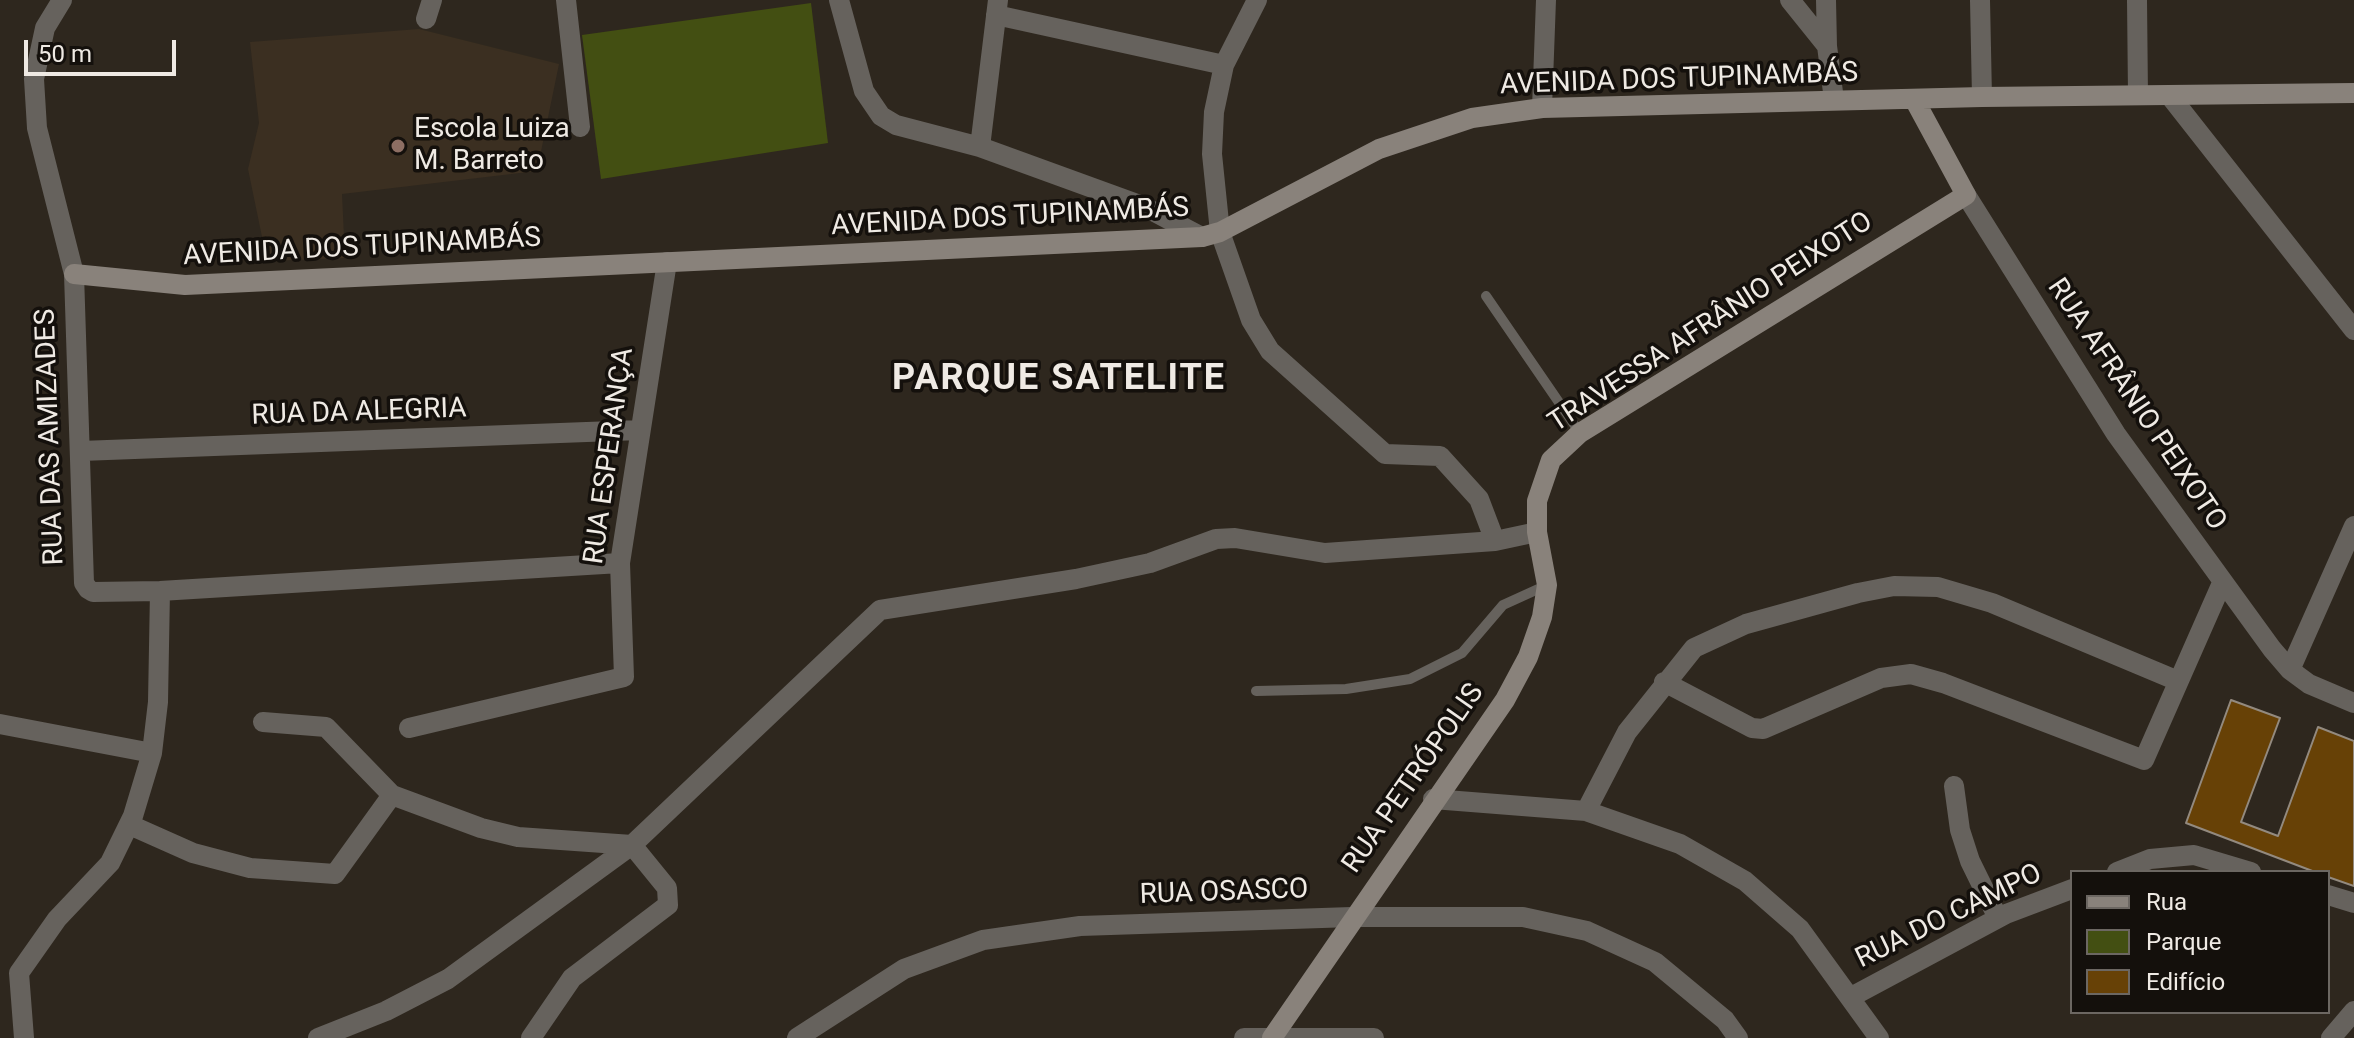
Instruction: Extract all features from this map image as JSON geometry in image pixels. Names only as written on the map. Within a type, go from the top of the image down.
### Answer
[{"type":"street","name":"RUA DAS AMIZADES","points":[[62,0],[45,28],[34,79],[37,128],[74,274],[84,583],[93,592],[160,591],[620,563]]},
{"type":"street","points":[[566,0],[580,127]]},
{"type":"street","points":[[839,0],[864,91],[881,116],[896,125],[980,147],[1211,234]]},
{"type":"street","points":[[1257,0],[1224,65],[1214,112],[1211,234],[1251,320],[1270,351],[1385,454],[1440,456],[1479,499],[1495,541]]},
{"type":"street","points":[[1542,108],[1546,0]]},
{"type":"street","points":[[1790,0],[1827,46]]},
{"type":"street","points":[[1826,0],[1827,46],[1834,100]]},
{"type":"street","points":[[1980,0],[1982,97]]},
{"type":"street","points":[[2137,0],[2138,95]]},
{"type":"street","points":[[980,147],[997,8],[1224,65]]},
{"type":"street","name":"AVENIDA DOS TUPINAMBÁS","points":[[74,274],[185,285],[1161,239],[1211,234],[1379,149],[1472,118],[1542,108],[1982,97],[2354,93]]},
{"type":"street","points":[[2170,96],[2354,330]]},
{"type":"street","name":"RUA AFRÂNIO PEIXOTO","points":[[1914,99],[1966,195],[2074,361],[2116,434],[2222,583],[2290,670],[2309,684],[2354,703]]},
{"type":"street","name":"TRAVESSA AFRÂNIO PEIXOTO","points":[[1537,532],[1537,501],[1543,478],[1551,460],[1580,433],[1966,195]]},
{"type":"street","points":[[1145,207],[1161,239]]},
{"type":"street","name":"RUA ESPERANÇA","points":[[409,728],[624,677],[620,563],[667,262]]},
{"type":"street","name":"RUA DA ALEGRIA","points":[[81,451],[640,430]]},
{"type":"street","points":[[2290,670],[2354,526]]},
{"type":"street","points":[[318,1038],[386,1011],[448,979],[632,845],[866,621],[891,605],[1076,579],[1150,563],[1216,539],[1235,538],[1325,553],[1495,541],[1537,532]]},
{"type":"street","name":"RUA PETRÓPOLIS","points":[[1272,1037],[1433,799],[1505,700],[1528,657],[1542,617],[1547,585],[1537,532]]},
{"type":"street","points":[[1664,682],[1752,728],[1763,729],[1881,678],[1911,674],[1943,683],[2139,761],[2148,758],[2222,583]]},
{"type":"street","points":[[1586,811],[1627,732],[1694,648],[1717,634],[1894,586],[1938,587],[1992,603],[2178,681]]},
{"type":"street","points":[[24,1038],[19,973],[57,919],[110,863],[130,825],[152,753],[158,702],[160,591]]},
{"type":"street","points":[[263,722],[326,727],[392,795],[481,828],[518,837],[632,845],[667,888],[668,905],[572,978],[531,1038]]},
{"type":"street","points":[[0,724],[152,753]]},
{"type":"street","points":[[1954,786],[1960,830],[1970,861],[1998,918]]},
{"type":"street","points":[[130,825],[193,853],[250,868],[335,874],[392,795]]},
{"type":"street","points":[[1433,799],[1586,811],[1680,844],[1745,881],[1800,929],[1879,1038]]},
{"type":"street","points":[[2122,870],[2150,859],[2194,855],[2244,870]]},
{"type":"street","name":"RUA DO CAMPO","points":[[1851,997],[1998,918],[2070,890]]},
{"type":"street","points":[[2330,896],[2354,903]]},
{"type":"street","name":"RUA OSASCO","points":[[797,1038],[904,969],[983,940],[1080,926],[1352,917],[1523,917],[1587,931],[1655,962],[1725,1020],[1738,1038]]},
{"type":"street","points":[[2331,1038],[2354,1011]]},
{"type":"street","points":[[1244,1038],[1374,1038]]},
{"type":"lane","points":[[1486,296],[1580,433]]},
{"type":"lane","points":[[1256,691],[1346,689],[1410,679],[1462,653],[1503,605],[1547,585]]},
{"type":"shaded area","name":"Escola Luiza M. Barreto","points":[[419,29],[559,64],[537,171],[342,194],[345,258],[267,261],[248,169],[259,123],[250,42]]},
{"type":"green space","points":[[811,3],[828,143],[601,179],[582,35]]},
{"type":"building","points":[[2231,700],[2280,718],[2241,822],[2278,836],[2318,727],[2354,741],[2354,886],[2330,878],[2330,870],[2310,870],[2186,823]]},
{"type":"place","name":"Escola Luiza M. Barreto","points":[[398,146]]},
{"type":"district","name":"PARQUE SATELITE","points":[[1059,380]]}]
